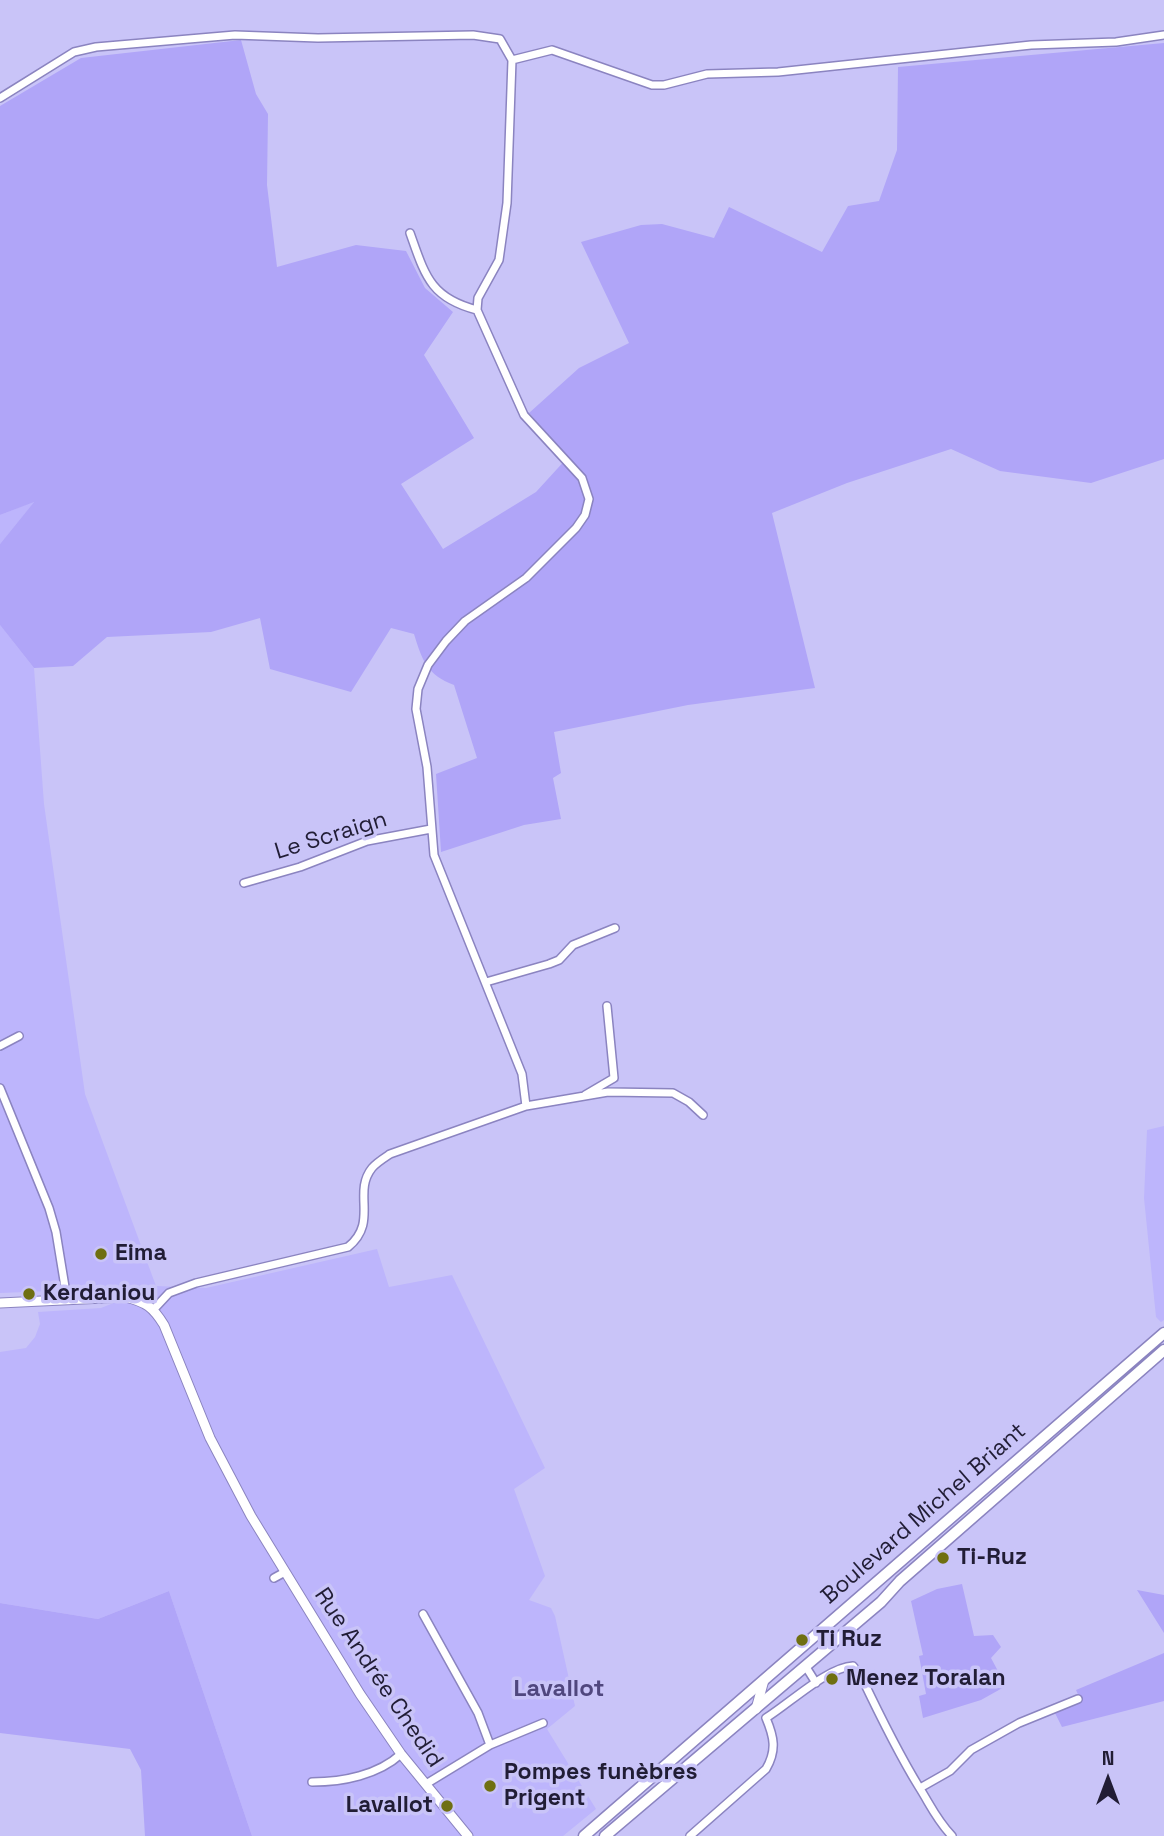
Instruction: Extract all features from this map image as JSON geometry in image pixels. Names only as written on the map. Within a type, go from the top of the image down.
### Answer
[{"type":"main road","name":"Boulevard Michel Briant","points":[[584,1836],[1164,1333]]},
{"type":"main road","name":"Boulevard Michel Briant","points":[[605,1836],[881,1602],[900,1581],[1164,1350]]},
{"type":"street","points":[[0,98],[74,52],[96,47],[235,35],[318,38],[473,35],[500,39],[512,60],[507,203],[499,260],[478,298],[477,310],[524,415],[582,478],[589,499],[585,515],[576,528],[526,578],[465,621],[428,665],[418,689],[416,709],[427,767],[434,855],[523,1074],[526,1106]]},
{"type":"street","points":[[512,60],[532,52],[552,50],[652,85],[664,85],[715,73],[778,72],[1031,45],[1116,42],[1164,35]]},
{"type":"street","points":[[410,233],[429,284],[456,304],[477,310]]},
{"type":"street","name":"Le Scraign","points":[[244,883],[300,867],[367,841],[431,829]]},
{"type":"street","points":[[486,982],[559,960],[573,945],[615,928]]},
{"type":"street","points":[[581,1097],[614,1078],[607,1006]]},
{"type":"street","points":[[0,1046],[19,1036]]},
{"type":"street","points":[[0,1088],[49,1208],[56,1232],[67,1299]]},
{"type":"street","points":[[0,1303],[125,1297],[144,1302],[154,1309],[169,1293],[196,1283],[348,1247],[360,1237],[364,1225],[365,1184],[371,1169],[390,1154],[526,1106],[608,1092],[673,1093],[689,1102],[703,1115]]},
{"type":"street","name":"Rue Andrée Chedid","points":[[154,1309],[164,1325],[227,1474],[285,1572],[360,1694],[401,1754],[468,1836]]},
{"type":"street","points":[[274,1578],[285,1572]]},
{"type":"street","points":[[423,1614],[478,1713],[490,1745]]},
{"type":"street","points":[[766,1718],[832,1670],[853,1666],[862,1676],[901,1762],[933,1815],[952,1836]]},
{"type":"street","points":[[806,1667],[816,1683]]},
{"type":"street","points":[[690,1836],[766,1769],[773,1756],[774,1737],[766,1718],[755,1710],[764,1680]]},
{"type":"street","points":[[919,1788],[950,1771],[971,1750],[1018,1723],[1077,1699]]},
{"type":"street","points":[[426,1784],[490,1745],[543,1723]]},
{"type":"street","points":[[312,1782],[335,1781],[369,1773],[391,1763],[401,1754]]},
{"type":"shaded area","points":[[241,40],[256,94],[268,114],[267,185],[277,267],[356,245],[406,251],[425,288],[453,312],[424,355],[474,438],[401,484],[443,549],[536,492],[568,457],[529,413],[579,368],[629,343],[581,242],[641,225],[662,224],[714,238],[729,207],[822,252],[848,206],[879,201],[897,150],[898,67],[1164,43],[1164,459],[1091,483],[1000,471],[951,449],[847,483],[772,513],[815,688],[688,705],[554,732],[561,773],[553,778],[561,819],[524,825],[441,852],[436,774],[477,758],[454,685],[437,676],[427,666],[414,634],[391,628],[351,692],[270,669],[260,618],[211,632],[107,637],[73,666],[34,668],[0,625],[0,544],[34,502],[0,515],[0,106],[81,58]]},
{"type":"shaded area","points":[[35,501],[0,544],[0,515]]},
{"type":"shaded area","points":[[0,625],[34,668],[44,804],[85,1094],[156,1286],[206,1288],[377,1249],[389,1287],[452,1275],[545,1468],[514,1489],[545,1576],[529,1600],[551,1608],[555,1616],[575,1706],[547,1729],[596,1809],[563,1836],[252,1836],[169,1591],[98,1619],[0,1603],[0,1352],[26,1348],[35,1337],[40,1324],[38,1312],[101,1308],[154,1287],[0,1293]]},
{"type":"shaded area","points":[[1164,1126],[1164,1320],[1161,1322],[1156,1317],[1144,1198],[1147,1130]]},
{"type":"shaded area","points":[[962,1584],[974,1636],[993,1635],[1001,1647],[991,1658],[1006,1686],[981,1700],[923,1718],[919,1696],[926,1694],[919,1656],[923,1655],[911,1601],[937,1589]]},
{"type":"shaded area","points":[[1137,1590],[1164,1595],[1164,1633]]},
{"type":"shaded area","points":[[169,1591],[252,1836],[145,1836],[141,1770],[130,1749],[0,1733],[0,1603],[98,1619]]},
{"type":"shaded area","points":[[1164,1653],[1164,1701],[1062,1727],[1055,1713],[1081,1701],[1076,1690]]},
{"type":"place","name":"Eima","points":[[101,1254]]},
{"type":"place","name":"Kerdaniou","points":[[29,1294]]},
{"type":"place","name":"Ti-Ruz","points":[[943,1558]]},
{"type":"place","name":"Ti Ruz","points":[[802,1640]]},
{"type":"place","name":"Menez Toralan","points":[[832,1679]]},
{"type":"place","name":"Pompes funèbres Prigent","points":[[490,1786]]},
{"type":"place","name":"Lavallot","points":[[447,1806]]},
{"type":"district","name":"Lavallot","points":[[559,1689]]}]
